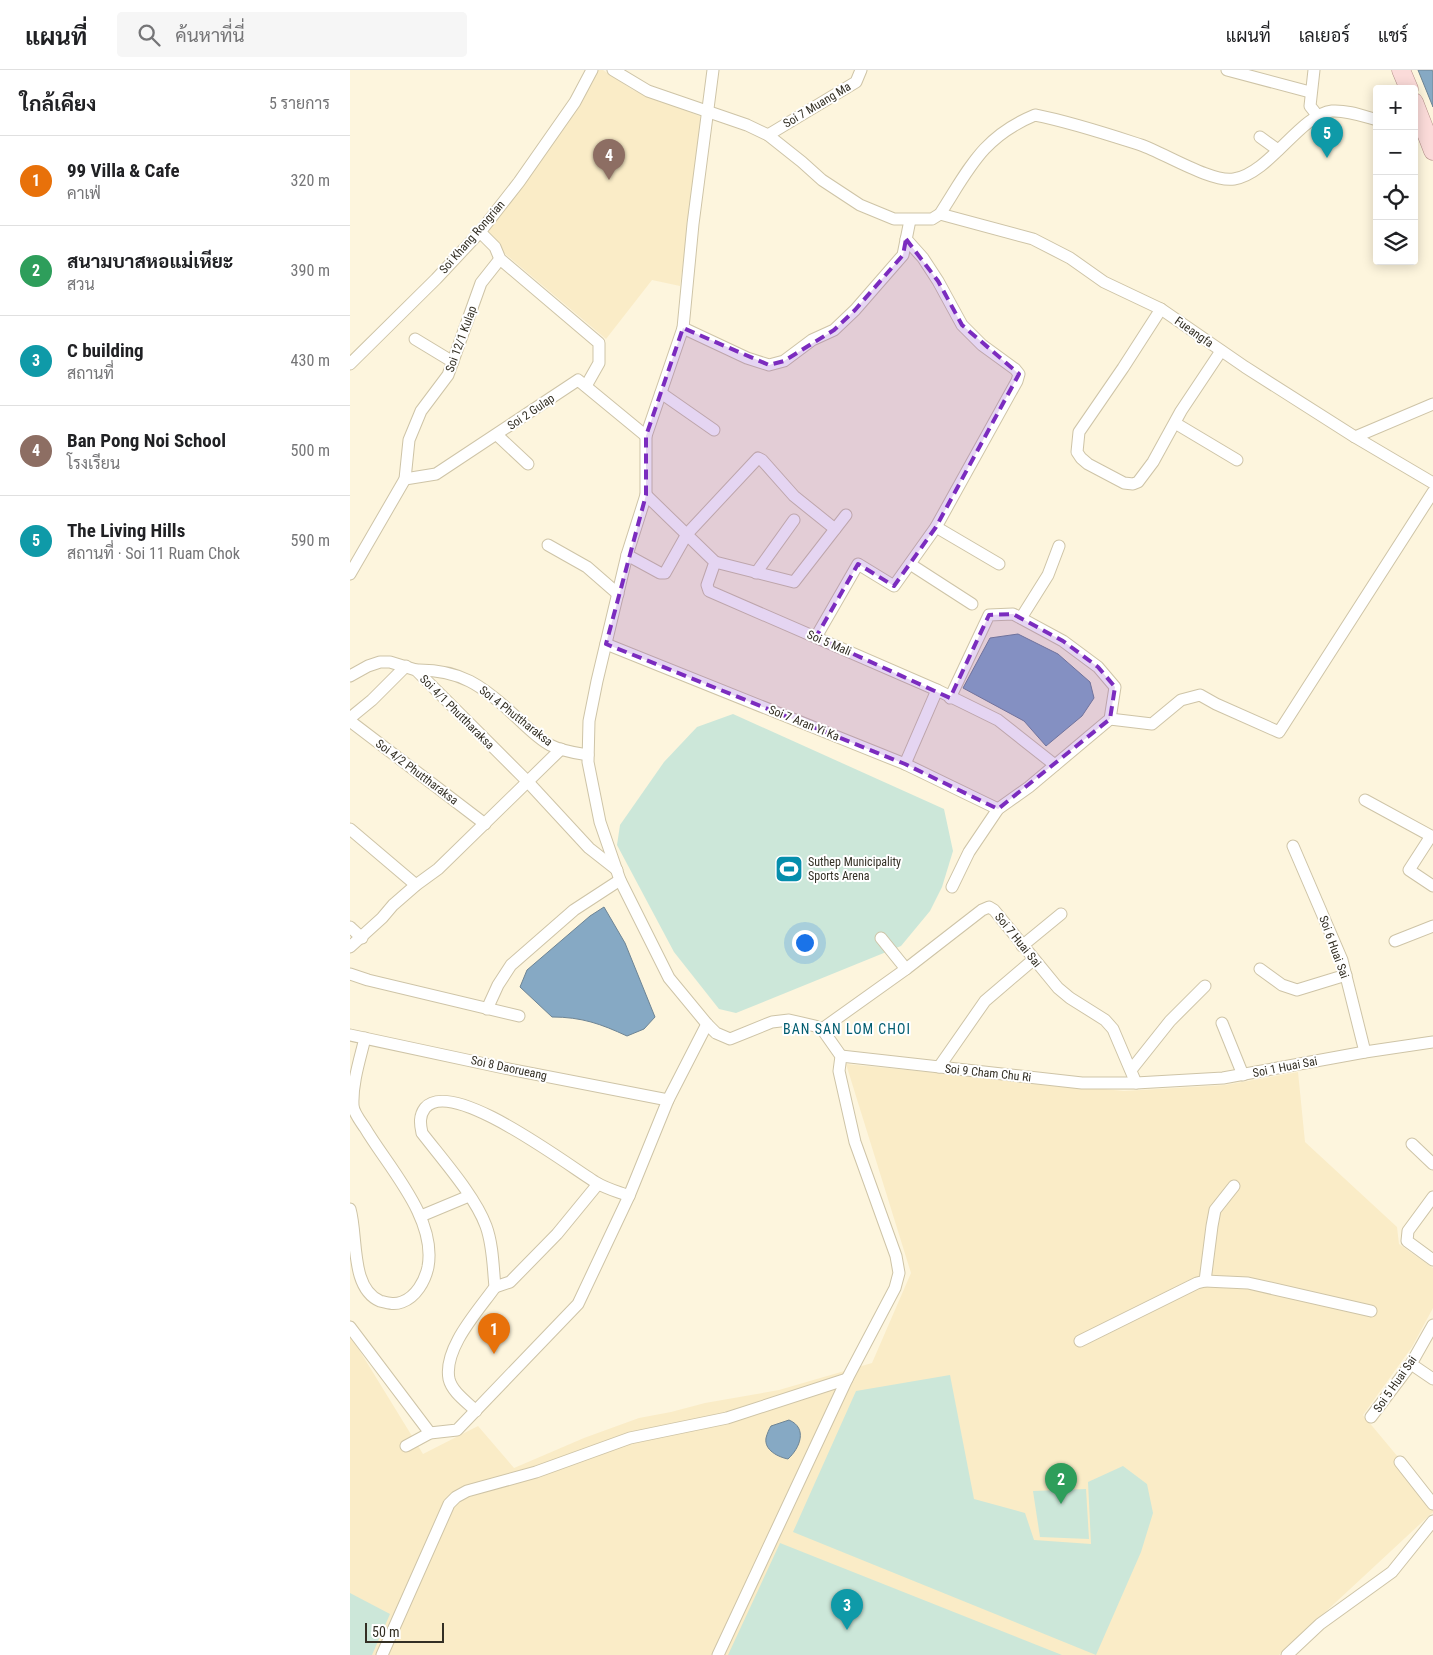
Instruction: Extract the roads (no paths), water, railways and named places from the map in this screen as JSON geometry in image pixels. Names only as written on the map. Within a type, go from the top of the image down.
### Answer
[{"type":"main road","points":[[1401,70],[1407,85]]},
{"type":"main road","points":[[1418,113],[1427,138]]},
{"type":"street","name":"Soi Khang Rongrian","points":[[350,364],[436,279],[480,232],[519,182],[575,102],[592,70]]},
{"type":"street","points":[[613,70],[648,91],[748,125],[768,135],[822,180],[860,205],[894,219],[932,219],[940,214],[986,145],[1008,129],[1035,115],[1143,146],[1210,175],[1230,180],[1240,178],[1263,164],[1314,111],[1338,111],[1373,119]]},
{"type":"street","points":[[714,70],[693,224],[683,328],[646,436],[646,495],[627,555],[588,721],[588,762],[600,822],[619,875],[670,978],[707,1024],[716,1033],[730,1039],[772,1022],[788,1020],[809,1024],[822,1029],[841,1056],[839,1071],[855,1142],[896,1256],[900,1273],[895,1288],[848,1379],[718,1655]]},
{"type":"street","name":"Soi 7 Muang Ma","points":[[768,135],[856,82],[861,70]]},
{"type":"street","points":[[1227,70],[1310,92]]},
{"type":"street","points":[[1314,70],[1310,92],[1314,111]]},
{"type":"street","points":[[1260,137],[1278,150]]},
{"type":"street","name":"Fueangfa","points":[[940,214],[1033,239],[1070,258],[1104,282],[1161,309],[1354,437],[1433,483]]},
{"type":"street","points":[[683,328],[747,358],[769,366],[784,360],[812,340],[834,330],[856,310],[904,254],[910,220]]},
{"type":"street","points":[[480,232],[494,247],[500,259],[599,343],[599,363],[586,386],[646,436]]},
{"type":"street","points":[[816,637],[858,564],[894,586],[936,527],[1017,381],[1019,374],[982,345],[962,325],[930,269],[906,239]]},
{"type":"street","name":"Soi 12/1 Kulap","points":[[405,479],[409,440],[421,411],[448,375],[481,283],[500,259]]},
{"type":"street","points":[[1161,309],[1079,432],[1077,452],[1081,458],[1104,474],[1124,484],[1133,484],[1141,478],[1153,462],[1221,350]]},
{"type":"street","points":[[415,339],[453,362]]},
{"type":"street","name":"Soi 2 Gulap","points":[[405,479],[436,474],[578,380],[586,386]]},
{"type":"street","points":[[660,393],[714,430]]},
{"type":"street","points":[[1354,437],[1433,404]]},
{"type":"street","points":[[1175,423],[1237,460]]},
{"type":"street","points":[[496,435],[528,464]]},
{"type":"street","points":[[627,555],[663,574],[665,573],[687,534],[758,458],[762,460],[798,500],[835,528]]},
{"type":"street","points":[[350,574],[405,479]]},
{"type":"street","points":[[1110,719],[1152,724],[1181,700],[1200,695],[1278,732],[1433,492]]},
{"type":"street","points":[[646,495],[715,562],[794,582],[846,515]]},
{"type":"street","points":[[756,573],[794,520]]},
{"type":"street","points":[[936,527],[999,564]]},
{"type":"street","points":[[548,545],[587,567],[618,594]]},
{"type":"street","points":[[1021,618],[1048,575],[1060,546]]},
{"type":"street","name":"Soi 5 Mali","points":[[715,562],[707,585],[709,591],[937,690],[998,720],[1055,765]]},
{"type":"street","points":[[910,564],[972,604]]},
{"type":"street","points":[[950,698],[989,615],[1013,614],[1063,641],[1098,667],[1115,687],[1110,719],[1029,787],[998,809],[969,852],[952,887]]},
{"type":"street","name":"Soi 7 Aran Yi Ka","points":[[606,644],[904,764],[998,809]]},
{"type":"street","name":"Soi 4/1 Phuttharaksa","points":[[350,676],[380,662],[390,662],[411,668],[528,782],[589,848],[619,875]]},
{"type":"street","points":[[350,719],[411,668]]},
{"type":"street","name":"Soi 4 Phuttharaksa","points":[[411,668],[435,670],[464,678],[504,705],[532,732],[551,746],[588,756]]},
{"type":"street","points":[[904,764],[937,690]]},
{"type":"street","name":"Soi 4/2 Phuttharaksa","points":[[350,719],[485,824]]},
{"type":"street","points":[[350,947],[362,938],[393,905],[438,869],[561,749]]},
{"type":"street","points":[[1365,800],[1432,835],[1409,870],[1433,886]]},
{"type":"street","points":[[350,829],[416,885]]},
{"type":"street","name":"Soi 6 Huai Sai","points":[[1293,846],[1342,960],[1365,1052]]},
{"type":"street","points":[[487,1009],[498,985],[511,965],[574,910],[619,875]]},
{"type":"street","name":"Soi 7 Huai Sai","points":[[822,1029],[906,969],[982,910],[989,907],[994,910],[1033,960],[1058,988],[1070,998],[1105,1020],[1112,1029],[1136,1083]]},
{"type":"street","points":[[1022,946],[1061,914]]},
{"type":"street","points":[[1395,941],[1433,926]]},
{"type":"street","points":[[350,927],[362,938]]},
{"type":"street","points":[[881,938],[906,969]]},
{"type":"street","points":[[939,1067],[985,1001],[1033,960]]},
{"type":"street","points":[[1260,969],[1282,985],[1297,990],[1346,975]]},
{"type":"street","points":[[350,974],[368,980],[520,1016]]},
{"type":"street","points":[[1130,1070],[1170,1021],[1205,986]]},
{"type":"street","points":[[1222,1022],[1243,1075]]},
{"type":"street","points":[[406,1446],[430,1433],[457,1430],[578,1304],[629,1196],[668,1100],[707,1024]]},
{"type":"street","name":"Soi 8 Daorueang","points":[[350,1035],[668,1100]]},
{"type":"street","points":[[350,1209],[358,1277],[364,1289],[374,1298],[394,1304],[404,1302],[413,1296],[422,1283],[428,1266],[428,1244],[421,1216],[406,1188],[370,1136],[353,1107],[354,1086],[365,1038]]},
{"type":"street","name":"Soi 1 Huai Sai","points":[[1136,1083],[1223,1078],[1365,1052],[1433,1042]]},
{"type":"street","name":"Soi 9 Cham Chu Ri","points":[[841,1056],[1082,1083],[1136,1083]]},
{"type":"street","points":[[495,1287],[491,1244],[483,1219],[469,1196],[422,1133],[419,1123],[422,1112],[429,1104],[438,1101],[448,1101],[512,1127],[559,1156],[598,1184],[629,1196]]},
{"type":"street","points":[[1412,1144],[1433,1164]]},
{"type":"street","points":[[476,1411],[456,1393],[449,1380],[450,1360],[459,1339],[495,1287],[510,1282],[557,1234],[598,1184]]},
{"type":"street","points":[[1205,1281],[1215,1210],[1234,1186]]},
{"type":"street","points":[[421,1216],[469,1196]]},
{"type":"street","points":[[1433,1197],[1408,1231],[1407,1241],[1433,1260]]},
{"type":"street","points":[[1080,1341],[1197,1282],[1205,1281],[1248,1284],[1371,1311]]},
{"type":"street","name":"Soi 5 Huai Sai","points":[[1371,1417],[1411,1364],[1433,1325]]},
{"type":"street","points":[[350,1327],[430,1433]]},
{"type":"street","points":[[1411,1364],[1433,1379]]},
{"type":"street","points":[[382,1655],[449,1504],[466,1491],[536,1472],[630,1438],[727,1418],[848,1379]]},
{"type":"street","points":[[1400,1462],[1433,1504]]},
{"type":"street","points":[[1287,1655],[1320,1624],[1392,1572],[1433,1522]]},
{"type":"water","points":[[1418,70],[1432,70],[1433,72],[1433,107]]},
{"type":"water","points":[[1018,634],[1058,654],[1090,682],[1094,698],[1082,716],[1046,746],[1024,721],[963,688],[990,638]]},
{"type":"water","points":[[604,907],[625,943],[655,1017],[644,1029],[627,1036],[591,1022],[573,1018],[552,1017],[520,987],[527,970],[590,916]]},
{"type":"water","points":[[789,1420],[799,1428],[800,1438],[799,1444],[788,1459],[776,1455],[769,1449],[766,1438],[771,1426]]},
{"type":"place","name":"The Living Hills","points":[[1327,158]]},
{"type":"place","name":"Ban Pong Noi School","points":[[609,180]]},
{"type":"place","name":"Suthep Municipality Sports Arena","points":[[789,869]]},
{"type":"place","name":"99 Villa & Cafe","points":[[494,1354]]},
{"type":"place","name":"สนามบาสหอแม่เหียะ","points":[[1061,1504]]},
{"type":"place","name":"C building","points":[[847,1630]]},
{"type":"district","name":"BAN SAN LOM CHOI","points":[[847,1029]]}]
